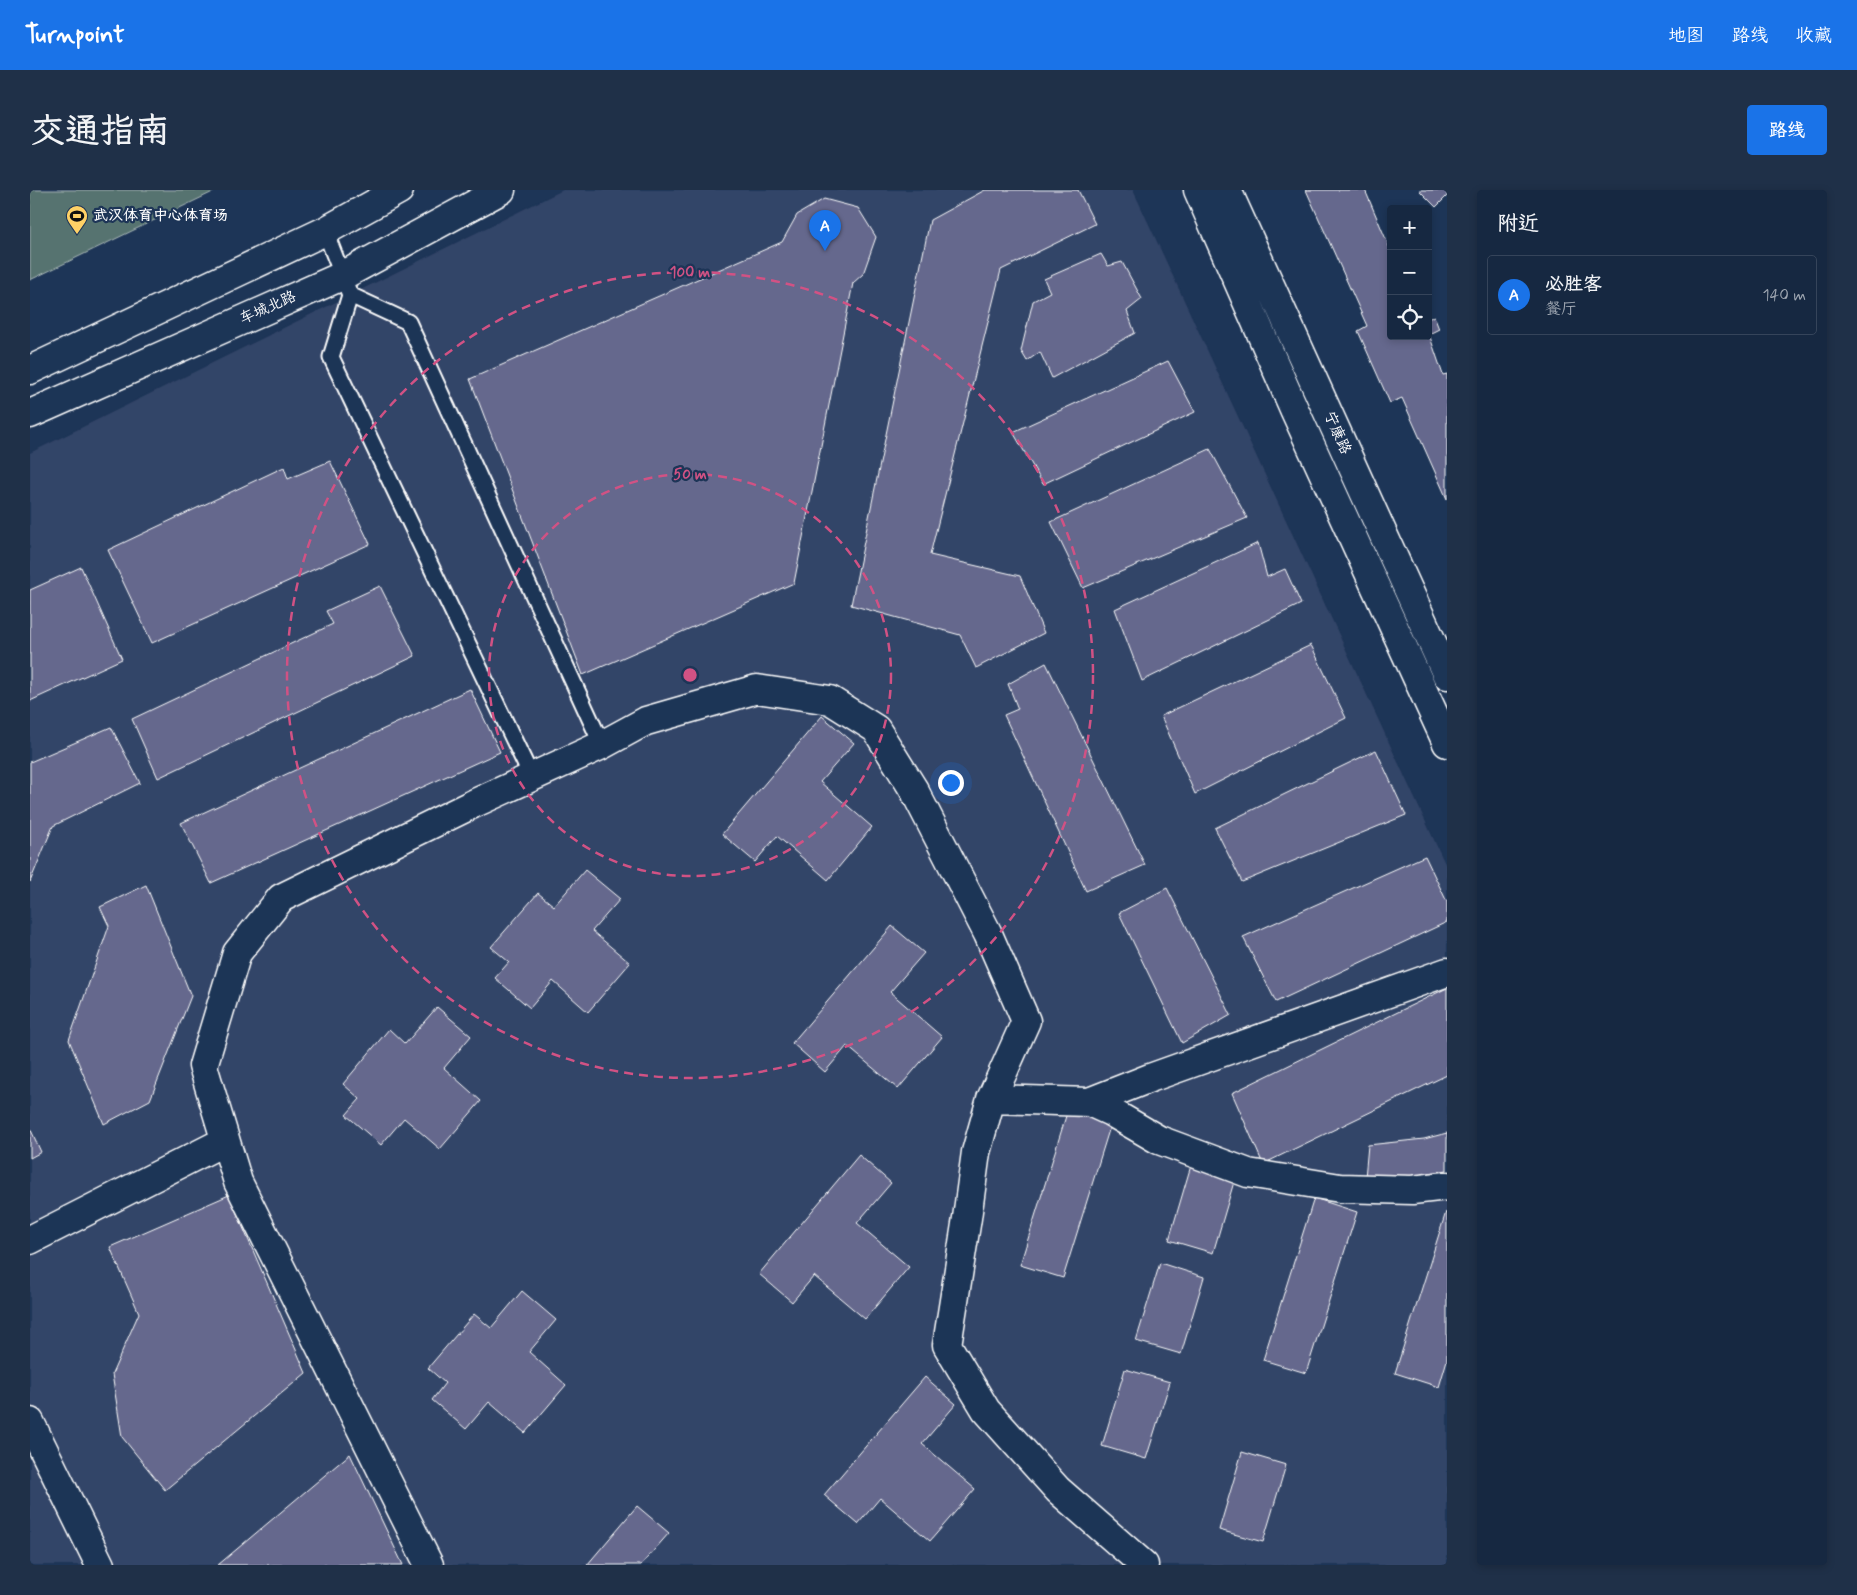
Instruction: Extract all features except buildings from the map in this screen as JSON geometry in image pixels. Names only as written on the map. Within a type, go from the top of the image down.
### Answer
[{"type":"street","points":[[30,370],[325,231],[398,190]]},
{"type":"street","name":"车城北路","points":[[30,414],[346,286],[501,190]]},
{"type":"street","points":[[1198,190],[1295,410],[1447,743]]},
{"type":"street","name":"宁康路","points":[[1227,190],[1447,675]]},
{"type":"street","points":[[429,1565],[238,1182],[225,1141],[203,1066],[237,953],[281,898],[602,745],[646,721],[756,689],[830,700],[876,729],[914,790],[988,934],[1026,1021],[991,1099],[976,1152],[947,1345],[986,1410],[1058,1490],[1144,1565]]},
{"type":"street","points":[[1089,1102],[1159,1074],[1447,972]]},
{"type":"street","points":[[991,1099],[1089,1102],[1111,1112],[1159,1140],[1248,1173],[1340,1188],[1412,1190],[1447,1186]]},
{"type":"street","points":[[30,1240],[225,1141]]},
{"type":"street","points":[[30,1422],[100,1565]]},
{"type":"lane","points":[[325,231],[346,286],[331,357],[532,778]]},
{"type":"lane","points":[[346,286],[408,322],[602,745]]},
{"type":"shaded area","points":[[563,190],[1133,190],[1447,868],[1447,1565],[30,1565],[30,453]]},
{"type":"green space","name":"武汉体育中心体育场","points":[[30,190],[217,190],[30,280]]},
{"type":"place","name":"武汉体育中心体育场","points":[[77,235]]},
{"type":"place","name":"必胜客","points":[[825,251]]}]
